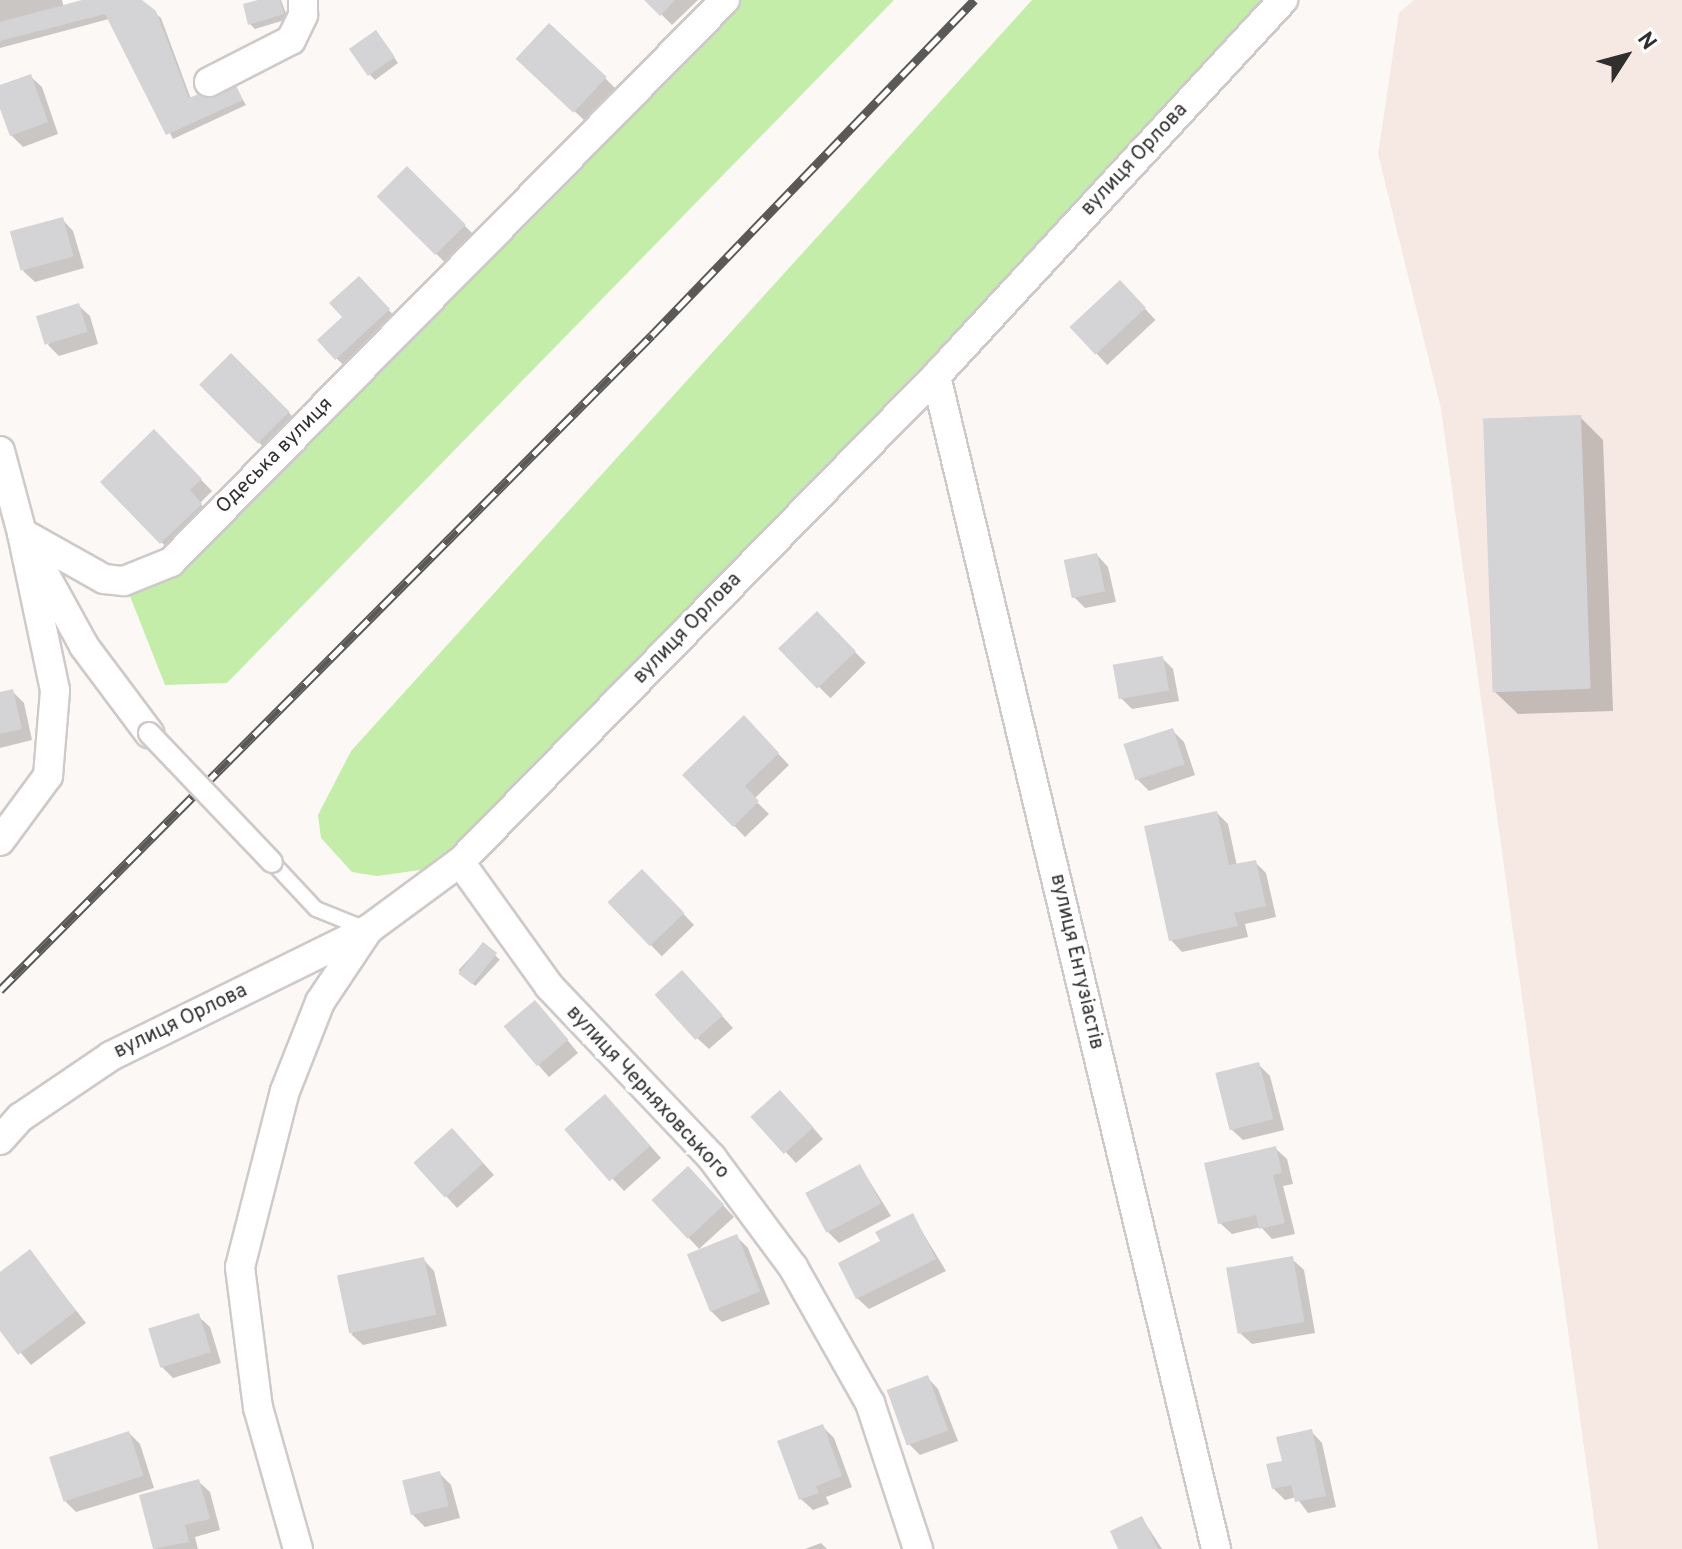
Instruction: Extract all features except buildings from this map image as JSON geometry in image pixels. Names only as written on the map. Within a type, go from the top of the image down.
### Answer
[{"type":"street","points":[[209,82],[291,40],[303,15],[303,0]]},
{"type":"street","name":"Одеська вулиця","points":[[22,533],[104,579],[124,581],[171,562],[725,0]]},
{"type":"street","name":"вулиця Орлова","points":[[0,1140],[21,1117],[111,1056],[369,929],[460,862],[936,376],[1283,0]]},
{"type":"street","name":"вулиця Ентузіастів","points":[[936,376],[1216,1549]]},
{"type":"street","points":[[0,451],[22,533],[55,690],[48,776],[0,841]]},
{"type":"street","points":[[22,533],[84,646],[149,733],[272,862]]},
{"type":"street","name":"вулиця Черняховського","points":[[460,862],[549,986],[712,1158],[793,1267],[870,1403],[918,1549]]},
{"type":"street","points":[[298,1549],[258,1408],[240,1267],[285,1091],[320,1002],[369,929]]},
{"type":"lane","points":[[272,862],[316,909],[369,929]]},
{"type":"shaded area","points":[[1414,0],[1682,0],[1682,1549],[1598,1549],[1441,409],[1378,154],[1399,13]]},
{"type":"green space","points":[[722,0],[894,0],[227,683],[165,685],[124,581],[171,562]]},
{"type":"green space","points":[[1032,0],[1283,0],[456,865],[377,876],[352,872],[321,838],[318,815],[351,751]]},
{"type":"railway","points":[[0,990],[652,335],[974,0]]}]
